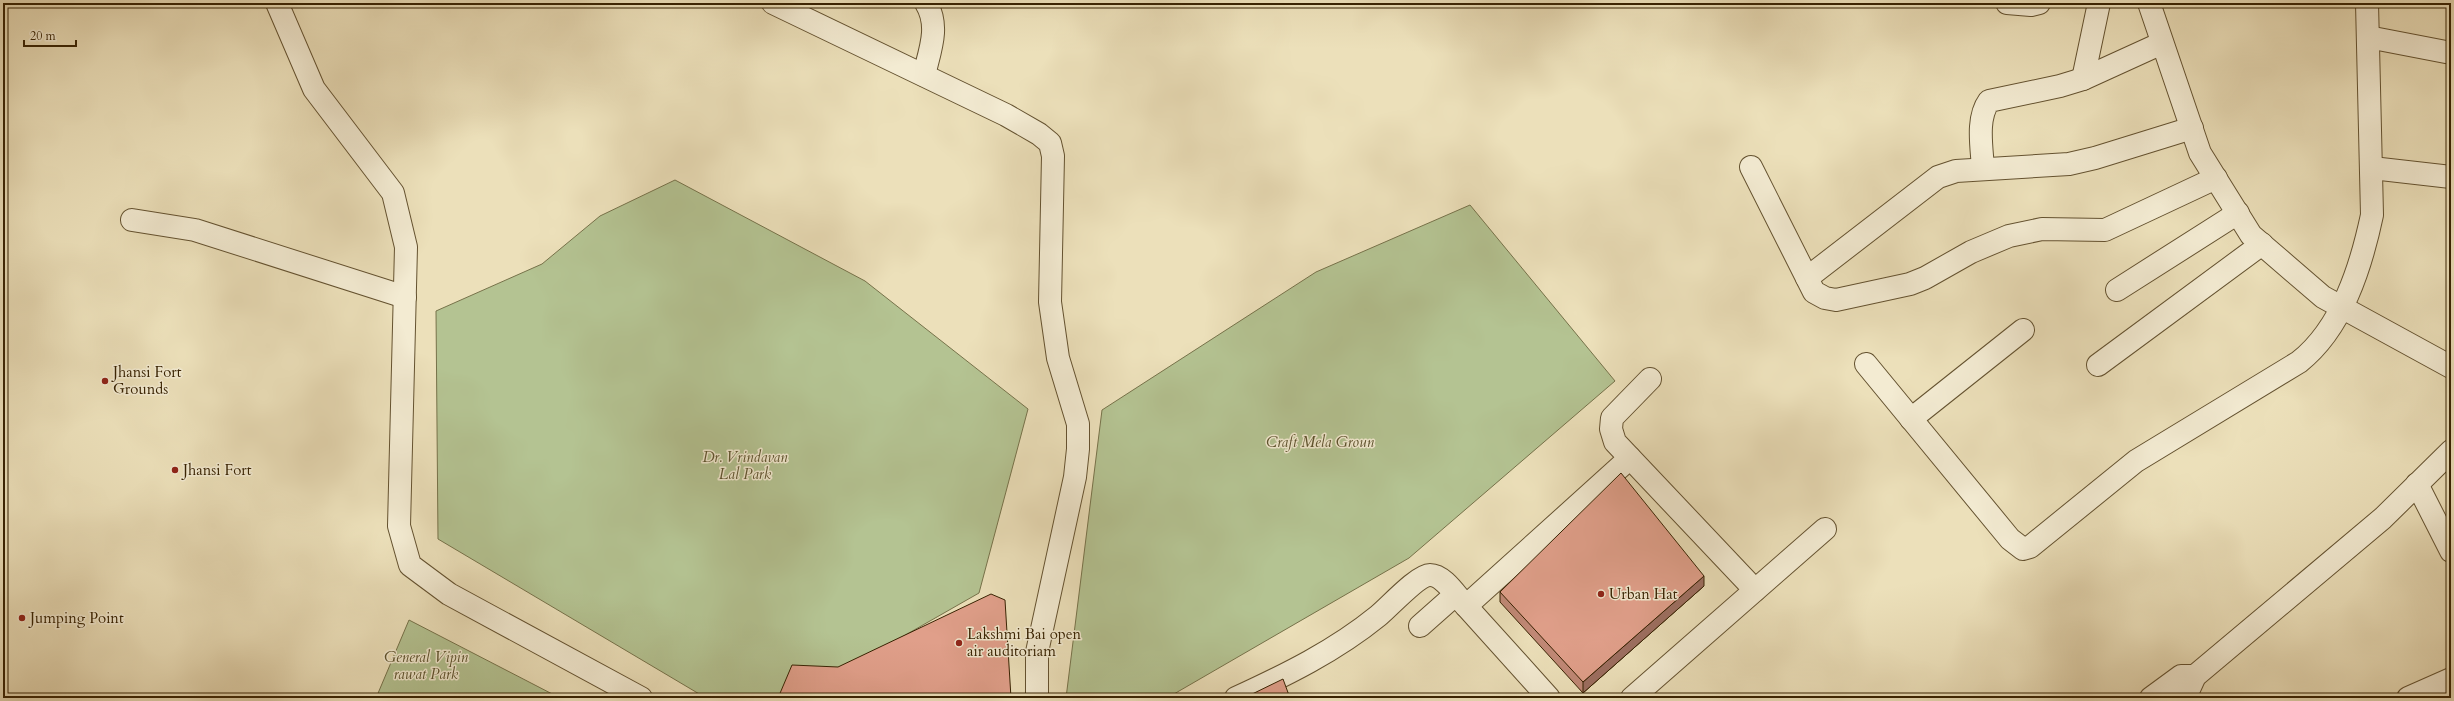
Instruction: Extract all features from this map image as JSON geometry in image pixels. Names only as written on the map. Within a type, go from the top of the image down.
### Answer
[{"type":"street","points":[[278,3],[314,89],[393,193],[406,247],[399,526],[410,565],[449,594],[641,698]]},
{"type":"street","points":[[773,3],[1006,114],[1039,134],[1050,144],[1054,156],[1050,302],[1058,358],[1078,424],[1078,449],[1075,477],[1037,652],[1037,698]]},
{"type":"street","points":[[924,75],[934,28],[931,11],[926,3]]},
{"type":"street","points":[[2007,3],[2031,5],[2038,3]]},
{"type":"street","points":[[2083,79],[2099,3]]},
{"type":"street","points":[[2149,3],[2200,153],[2251,235],[2324,297],[2451,367]]},
{"type":"street","points":[[1866,364],[2010,539],[2018,547],[2023,549],[2030,548],[2136,461],[2299,362],[2324,338],[2342,307],[2366,243],[2372,215],[2367,3]]},
{"type":"street","points":[[2368,37],[2451,53]]},
{"type":"street","points":[[1983,169],[1982,121],[1983,110],[1989,102],[2060,86],[2083,79],[2162,43]]},
{"type":"street","points":[[1807,278],[1938,177],[1956,171],[2069,164],[2095,158],[2192,128]]},
{"type":"street","points":[[1751,167],[1814,292],[1825,298],[1836,300],[1910,284],[1925,278],[1989,243],[2042,229],[2105,230],[2216,178]]},
{"type":"street","points":[[2372,168],[2451,177]]},
{"type":"street","points":[[2117,290],[2238,213]]},
{"type":"street","points":[[132,220],[195,230],[405,296]]},
{"type":"street","points":[[2098,365],[2262,244]]},
{"type":"street","points":[[1911,419],[2023,330]]},
{"type":"street","points":[[1650,378],[1612,418],[1611,429],[1615,442],[1755,590]]},
{"type":"street","points":[[2151,698],[2174,692],[2195,676],[2383,518],[2451,451]]},
{"type":"street","points":[[1420,626],[1460,600],[1630,458]]},
{"type":"street","points":[[2417,484],[2451,551]]},
{"type":"street","points":[[1632,698],[1825,529]]},
{"type":"street","points":[[1236,698],[1293,671],[1364,628],[1396,602],[1421,577],[1430,575],[1440,578],[1548,698]]},
{"type":"street","points":[[2408,698],[2451,679]]},
{"type":"green space","name":"Dr. Vrindavan Lal Park","points":[[675,180],[865,281],[1028,409],[979,593],[795,698],[706,698],[438,539],[436,311],[542,264],[600,216]]},
{"type":"green space","name":"Craft Mela Groun","points":[[1470,205],[1615,381],[1409,558],[1167,698],[1066,698],[1102,410],[1316,272]]},
{"type":"green space","name":"General Vipin rawat Park","points":[[409,620],[560,698],[376,698]]},
{"type":"building","name":"Urban Hat","points":[[1621,473],[1704,576],[1583,682],[1500,592]]},
{"type":"building","name":"Lakshmi Bai open air auditoriam","points":[[991,594],[1005,600],[1011,698],[778,698],[792,665],[838,667]]},
{"type":"building","points":[[1283,679],[1290,698],[1244,698]]},
{"type":"place","name":"Jhansi Fort Grounds","points":[[105,381]]},
{"type":"place","name":"Jhansi Fort","points":[[175,470]]},
{"type":"place","name":"Urban Hat","points":[[1601,594]]},
{"type":"place","name":"Jumping Point","points":[[22,618]]},
{"type":"place","name":"Lakshmi Bai open air auditoriam","points":[[959,643]]}]
